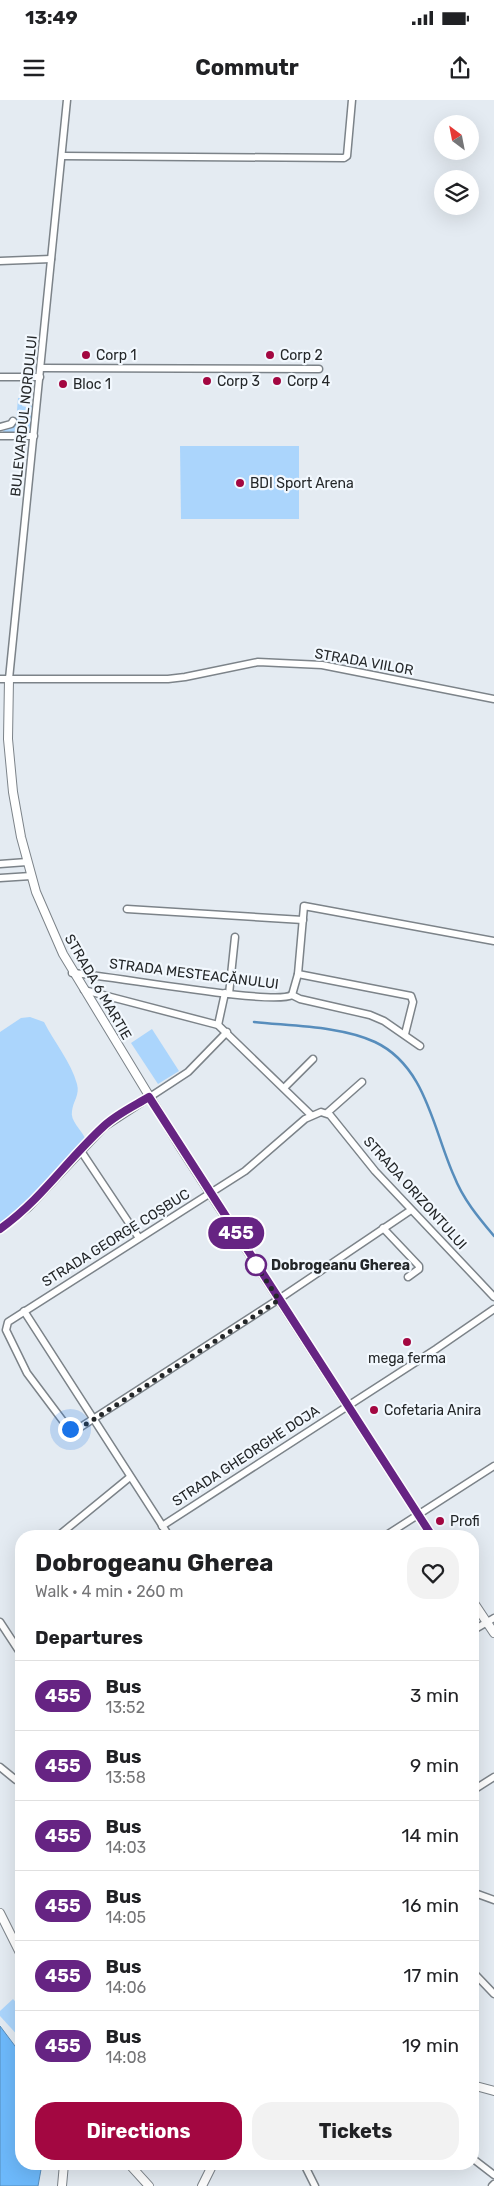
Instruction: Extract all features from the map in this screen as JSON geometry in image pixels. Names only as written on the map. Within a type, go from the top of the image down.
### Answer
[{"type":"street","name":"BULEVARDUL NORDULUI","points":[[10,679],[67,100]]},
{"type":"street","points":[[62,156],[344,158],[347,156],[352,100]]},
{"type":"street","points":[[0,261],[51,259]]},
{"type":"street","points":[[41,368],[319,369]]},
{"type":"street","points":[[0,377],[40,376]]},
{"type":"street","points":[[0,427],[8,425],[13,421]]},
{"type":"street","points":[[0,436],[34,436]]},
{"type":"street","name":"STRADA VIILOR","points":[[0,679],[168,679],[258,662],[322,665],[494,699]]},
{"type":"street","name":"STRADA 6 MARTIE","points":[[10,679],[8,739],[16,814],[31,876],[43,910],[72,973],[210,1194],[428,1530]]},
{"type":"street","points":[[0,864],[27,862]]},
{"type":"street","points":[[0,878],[31,876]]},
{"type":"street","points":[[292,995],[298,974],[304,906],[494,941]]},
{"type":"street","points":[[127,909],[303,920]]},
{"type":"street","points":[[218,1025],[227,994],[235,938]]},
{"type":"street","name":"STRADA MESTEACĂNULUI","points":[[72,973],[227,994],[277,998],[288,998],[292,995],[300,999],[370,1015],[405,1034],[420,1046]]},
{"type":"street","points":[[298,974],[411,996],[412,1002],[405,1034]]},
{"type":"street","points":[[83,990],[218,1025],[314,1114],[327,1113],[362,1082]]},
{"type":"street","points":[[0,1229],[28,1208],[112,1120],[188,1072],[227,1032]]},
{"type":"street","points":[[284,1088],[313,1059]]},
{"type":"street","name":"STRADA ORIZONTULUI","points":[[327,1113],[411,1210],[494,1297]]},
{"type":"street","name":"STRADA GEORGE COȘBUC","points":[[93,1420],[76,1430],[70,1429],[30,1378],[5,1326],[24,1311],[210,1194],[257,1162],[314,1114]]},
{"type":"street","points":[[81,1151],[139,1238]]},
{"type":"street","points":[[93,1420],[279,1300],[411,1210]]},
{"type":"street","points":[[383,1228],[419,1266],[419,1269],[408,1277]]},
{"type":"street","name":"STRADA GHEORGHE DOJA","points":[[162,1526],[436,1349],[494,1308]]},
{"type":"street","points":[[24,1311],[165,1530]]},
{"type":"street","points":[[394,1530],[494,1466]]},
{"type":"street","points":[[65,1530],[130,1478]]},
{"type":"street","points":[[479,1607],[491,1620],[494,1633]]},
{"type":"street","points":[[479,1628],[491,1620]]},
{"type":"street","points":[[0,1622],[15,1645]]},
{"type":"street","points":[[0,1767],[15,1779]]},
{"type":"street","points":[[479,1787],[494,1777]]},
{"type":"street","points":[[479,1895],[494,1900]]},
{"type":"street","points":[[0,1913],[15,1943]]},
{"type":"street","points":[[479,1978],[494,1994]]},
{"type":"street","points":[[479,2087],[494,2092]]},
{"type":"street","points":[[479,2163],[494,2175]]},
{"type":"street","points":[[62,2186],[63,2170]]},
{"type":"street","points":[[134,2170],[149,2186]]},
{"type":"street","points":[[202,2186],[211,2170]]},
{"type":"street","points":[[307,2170],[315,2186]]},
{"type":"shaded area","points":[[27,397],[27,400],[23,400],[22,406],[26,407],[26,409],[28,405],[33,406],[29,435],[25,435],[22,432],[2,435],[3,431],[16,423],[18,398]]},
{"type":"shaded area","name":"BDI Sport Arena","points":[[180,446],[299,446],[299,519],[181,519]]},
{"type":"shaded area","points":[[30,1017],[44,1022],[71,1068],[78,1088],[72,1115],[74,1122],[85,1138],[26,1202],[0,1223],[0,1032],[21,1018]]},
{"type":"shaded area","points":[[152,1029],[179,1071],[158,1084],[131,1043]]},
{"type":"shaded area","points":[[13,1999],[15,2001],[15,2032],[0,2016],[0,2011]]},
{"type":"water","points":[[0,2026],[15,2046],[15,2170],[41,2170],[38,2186],[0,2186]]},
{"type":"waterway","points":[[254,1022],[347,1033],[375,1042],[392,1053],[406,1066],[417,1083],[426,1100],[447,1158],[462,1192],[471,1208],[494,1236]]},
{"type":"bus line","name":"455","points":[[0,1229],[28,1208],[104,1126],[149,1097],[428,1530]]},
{"type":"place","name":"Corp 1","points":[[86,355]]},
{"type":"place","name":"Corp 2","points":[[270,355]]},
{"type":"place","name":"Corp 3","points":[[207,381]]},
{"type":"place","name":"Corp 4","points":[[277,381]]},
{"type":"place","name":"Bloc 1","points":[[63,384]]},
{"type":"place","name":"BDI Sport Arena","points":[[240,483]]},
{"type":"place","name":"Dobrogeanu Gherea","points":[[256,1265]]},
{"type":"place","name":"mega ferma","points":[[407,1342]]},
{"type":"place","name":"Cofetaria Anira","points":[[374,1410]]},
{"type":"place","name":"Profi","points":[[440,1521]]},
{"type":"route","points":[[70,1429],[72,1431],[76,1430],[93,1420],[279,1300],[256,1265]]}]
